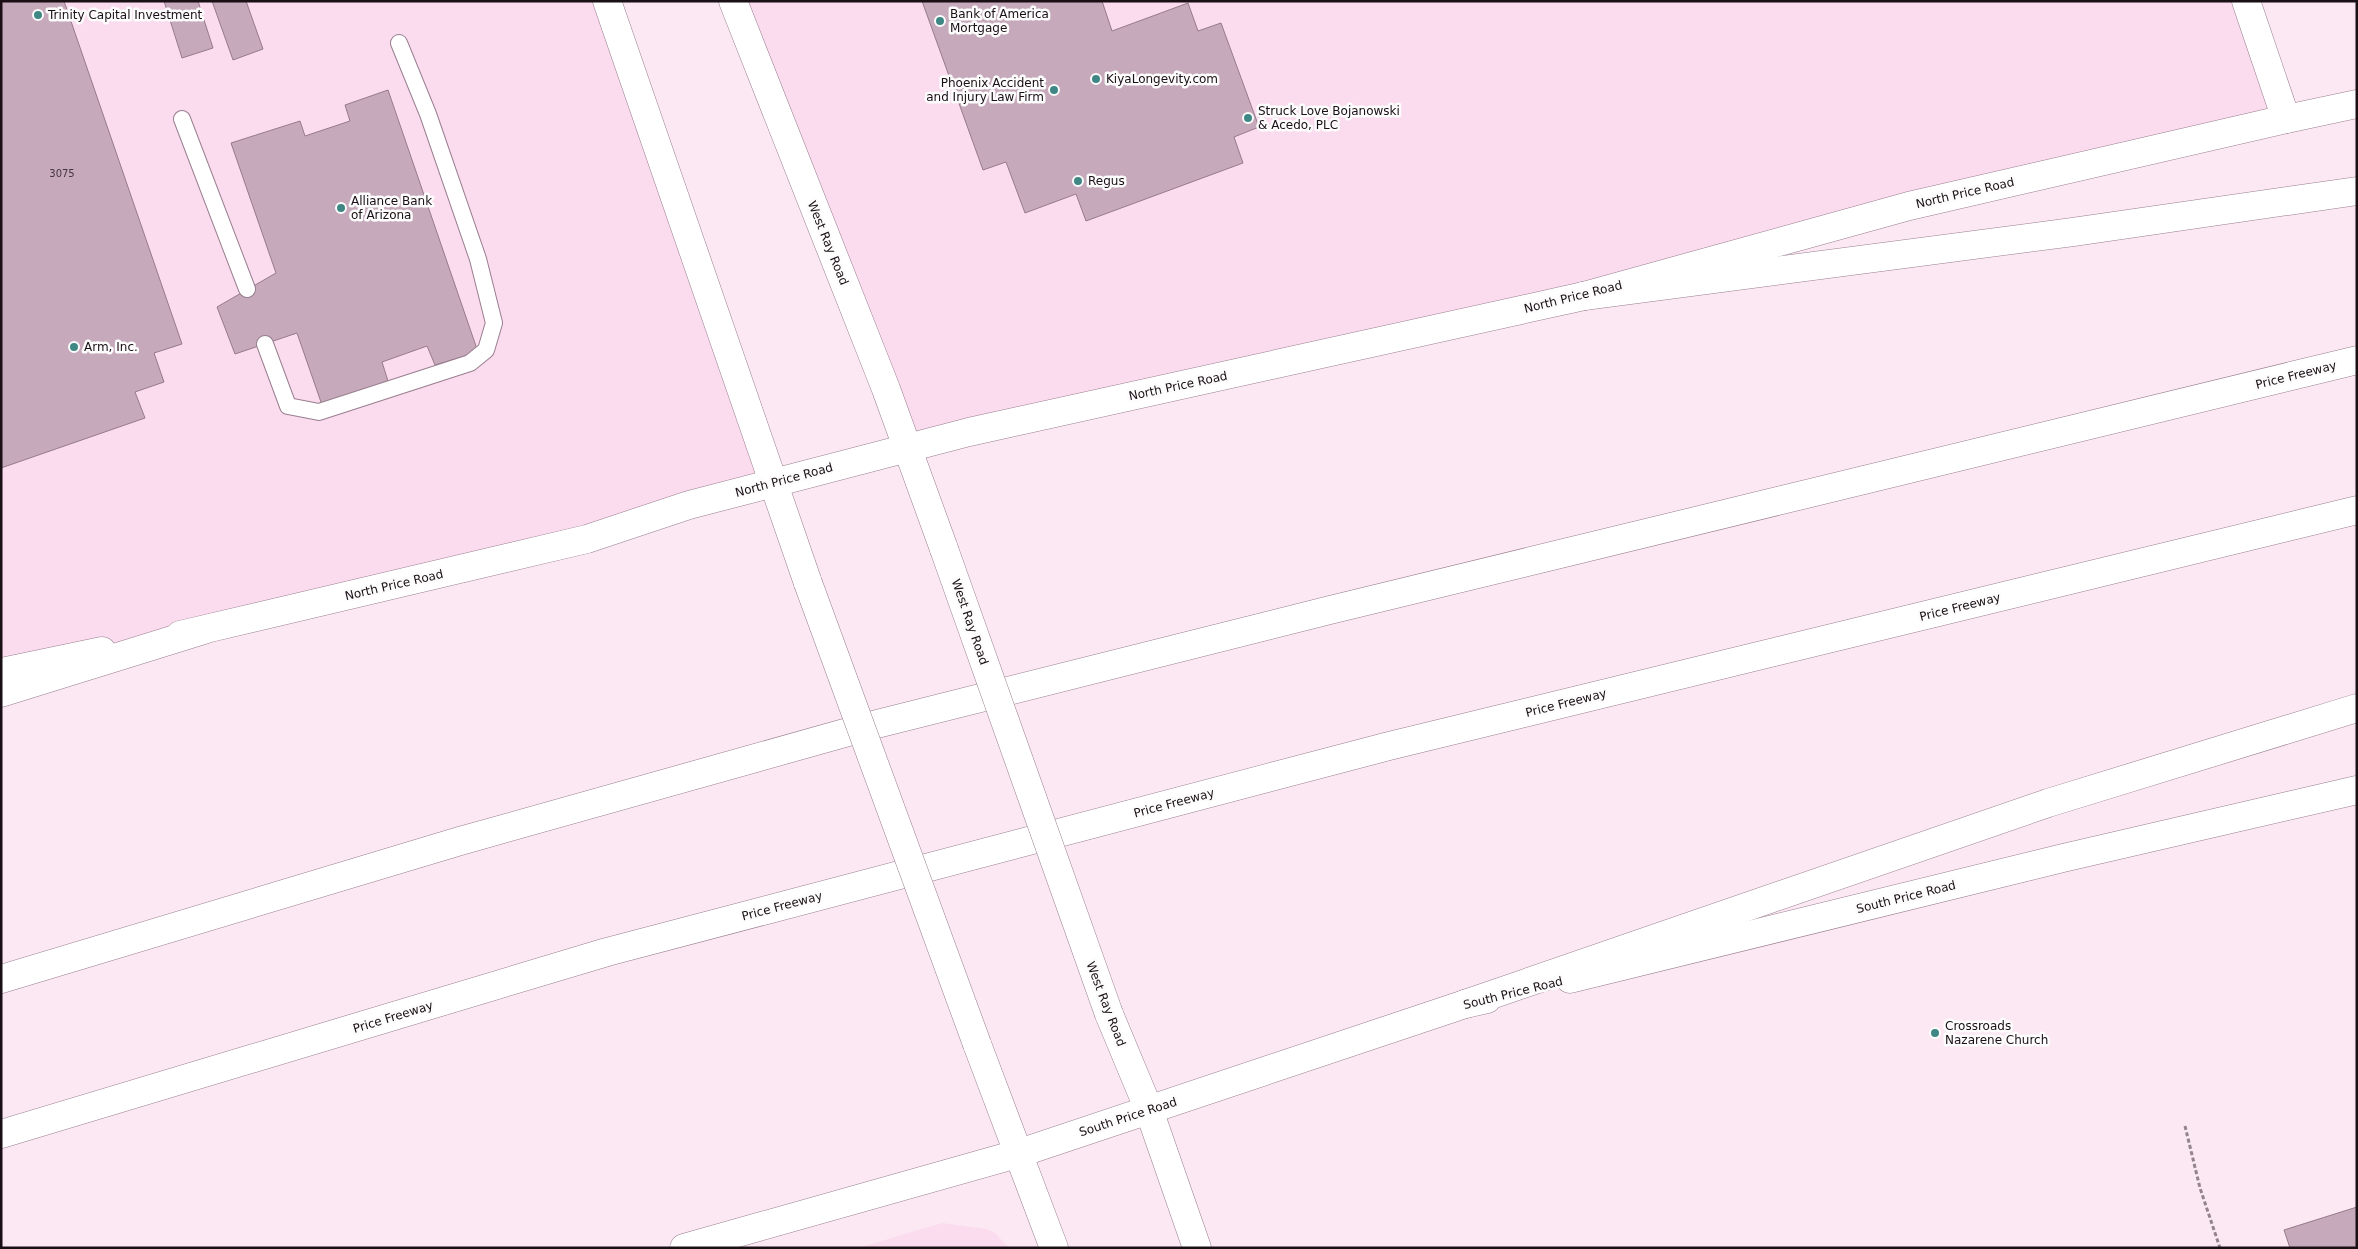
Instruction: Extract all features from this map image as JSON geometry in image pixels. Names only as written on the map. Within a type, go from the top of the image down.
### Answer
[{"type":"main road","points":[[607,1],[808,583],[1017,1154],[1054,1248]]},
{"type":"main road","name":"West Ray Road","points":[[732,1],[908,448],[1109,1014],[1149,1110],[1197,1248]]},
{"type":"main road","points":[[2246,1],[2286,118]]},
{"type":"main road","name":"North Price Road","points":[[1,672],[204,630],[587,539],[689,505],[969,432],[1584,296],[1909,206],[2286,118],[2357,104]]},
{"type":"main road","points":[[1584,296],[2073,232],[2357,191]]},
{"type":"main road","name":"Price Freeway","points":[[1,979],[460,841],[873,725],[1349,606],[2357,360]]},
{"type":"main road","name":"Price Freeway","points":[[1,1134],[636,944],[1389,746],[2357,510]]},
{"type":"main road","points":[[1,693],[204,630]]},
{"type":"main road","points":[[1465,1004],[2048,803],[2357,708]]},
{"type":"main road","name":"South Price Road","points":[[684,1248],[1017,1154],[1465,1004],[2063,858],[2357,790]]},
{"type":"lane","points":[[265,344],[288,406],[319,412],[470,363],[486,350],[494,323],[478,259],[428,114],[399,43]]},
{"type":"lane","points":[[182,119],[246,289]]},
{"type":"path","points":[[2185,1126],[2200,1188],[2220,1248]]},
{"type":"shaded area","points":[[1,1],[603,1],[773,483],[1,672]]},
{"type":"shaded area","points":[[733,1],[2246,1],[2286,119],[908,448]]},
{"type":"shaded area","points":[[942,1223],[986,1229],[995,1233],[1009,1248],[858,1248]]},
{"type":"building","points":[[1,1],[64,1],[182,344],[154,353],[164,382],[135,392],[145,418],[1,468]]},
{"type":"building","points":[[164,1],[198,1],[213,48],[182,58]]},
{"type":"building","points":[[212,1],[246,1],[263,49],[233,60]]},
{"type":"building","name":"KiyaLongevity.com","points":[[922,1],[1102,1],[1112,31],[1188,3],[1198,31],[1221,23],[1259,127],[1234,137],[1243,163],[1086,221],[1076,194],[1025,213],[1006,162],[983,170]]},
{"type":"building","name":"Alliance Bank of Arizona","points":[[388,90],[478,352],[435,365],[427,346],[382,362],[388,381],[322,405],[297,333],[235,354],[217,307],[276,273],[231,143],[300,121],[305,136],[350,121],[345,105]]},
{"type":"building","points":[[2357,1207],[2357,1248],[2290,1248],[2284,1230]]},
{"type":"place","name":"Trinity Capital Investment","points":[[38,15]]},
{"type":"place","name":"Bank of America Mortgage","points":[[940,21]]},
{"type":"place","name":"KiyaLongevity.com","points":[[1096,79]]},
{"type":"place","name":"Phoenix Accident and Injury Law Firm","points":[[1054,90]]},
{"type":"place","name":"Struck Love Bojanowski & Acedo, PLC","points":[[1248,118]]},
{"type":"place","name":"Regus","points":[[1078,181]]},
{"type":"place","name":"Alliance Bank of Arizona","points":[[341,208]]},
{"type":"place","name":"Arm, Inc.","points":[[74,347]]},
{"type":"place","name":"Crossroads Nazarene Church","points":[[1935,1033]]}]
